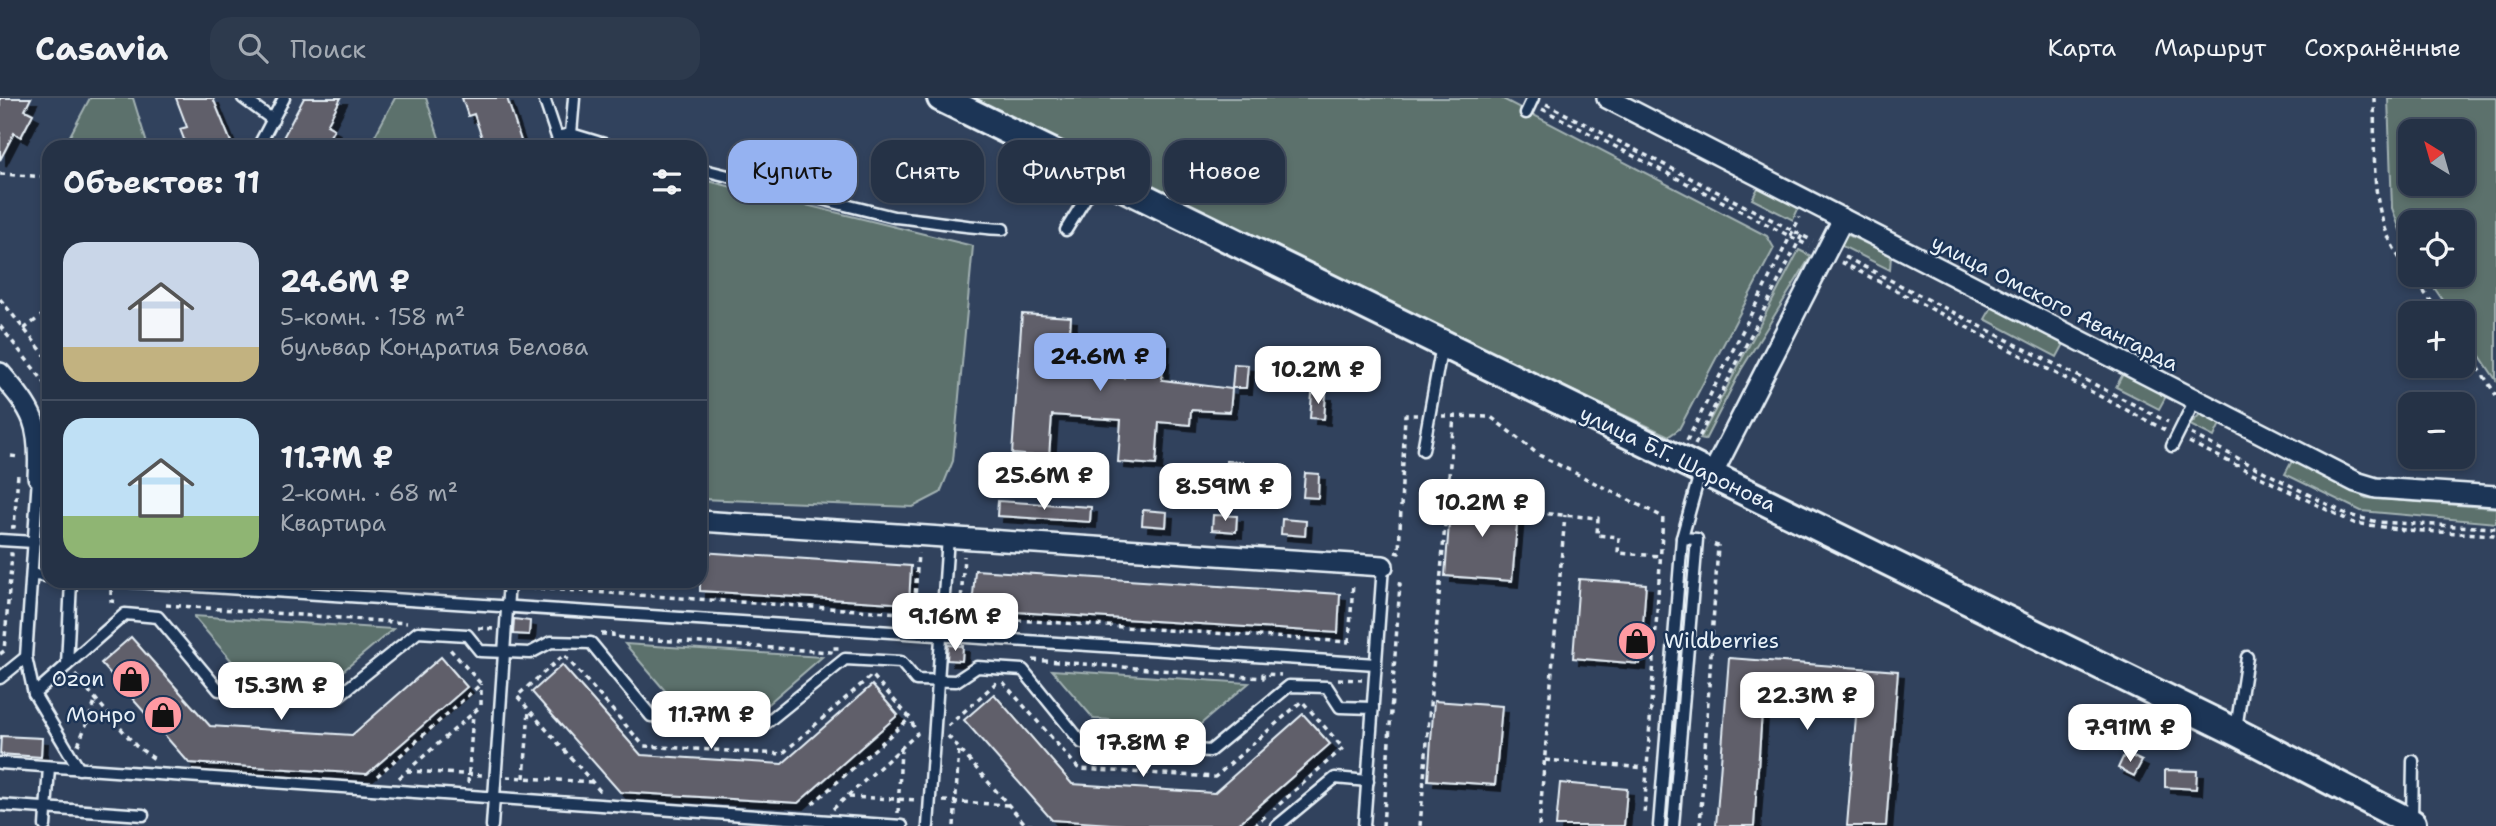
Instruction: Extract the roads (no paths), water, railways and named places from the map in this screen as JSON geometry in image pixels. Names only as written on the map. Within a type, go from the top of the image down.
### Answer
[{"type":"main road","name":"улица Б.Г. Шаронова","points":[[941,98],[1026,140]]},
{"type":"main road","name":"улица Б.Г. Шаронова","points":[[1150,201],[2236,732],[2412,825]]},
{"type":"street","name":"улица Омского Авангарда","points":[[1607,98],[2356,482],[2376,488],[2496,496]]},
{"type":"street","points":[[1694,466],[1843,219]]},
{"type":"street","points":[[0,373],[35,420],[42,459]]},
{"type":"street","points":[[707,522],[947,544],[1383,566]]},
{"type":"lane","points":[[243,98],[273,120]]},
{"type":"lane","points":[[262,140],[284,98]]},
{"type":"lane","points":[[544,98],[557,136],[571,134],[591,140]]},
{"type":"lane","points":[[571,134],[574,98]]},
{"type":"lane","points":[[707,171],[894,217],[927,219],[963,228],[1003,229]]},
{"type":"lane","points":[[1066,229],[1082,203]]},
{"type":"lane","points":[[1423,450],[1427,416],[1442,345]]},
{"type":"lane","points":[[2176,437],[2195,400]]},
{"type":"lane","points":[[1658,826],[1682,538],[1694,466]]},
{"type":"lane","points":[[42,490],[34,542],[26,657],[34,694],[79,769]]},
{"type":"lane","points":[[1673,826],[1697,539],[1682,538]]},
{"type":"lane","points":[[0,540],[34,542]]},
{"type":"lane","points":[[928,826],[947,544]]},
{"type":"lane","points":[[1364,826],[1383,566]]},
{"type":"lane","points":[[32,575],[42,576]]},
{"type":"lane","points":[[67,665],[71,588]]},
{"type":"lane","points":[[228,588],[1376,664]]},
{"type":"lane","points":[[492,826],[509,588]]},
{"type":"lane","points":[[34,694],[125,614],[158,617],[219,690],[337,697],[418,632],[467,635],[480,651],[530,653],[551,642],[591,643],[651,716],[766,723],[845,659],[901,662],[916,680],[956,681],[977,667],[1023,670],[1082,743],[1210,751],[1289,686],[1327,687],[1340,707],[1373,708]]},
{"type":"lane","points":[[0,678],[26,657]]},
{"type":"lane","points":[[2236,732],[2247,657]]},
{"type":"lane","points":[[2412,825],[2413,761]]},
{"type":"lane","points":[[0,763],[899,826]]},
{"type":"lane","points":[[45,826],[49,766]]},
{"type":"lane","points":[[1277,826],[1335,778],[1368,780]]},
{"type":"lane","points":[[0,805],[144,815]]},
{"type":"place","name":"Wildberries","points":[[1637,641]]},
{"type":"place","name":"Ozon","points":[[131,679]]},
{"type":"place","name":"Монро","points":[[163,715]]}]
